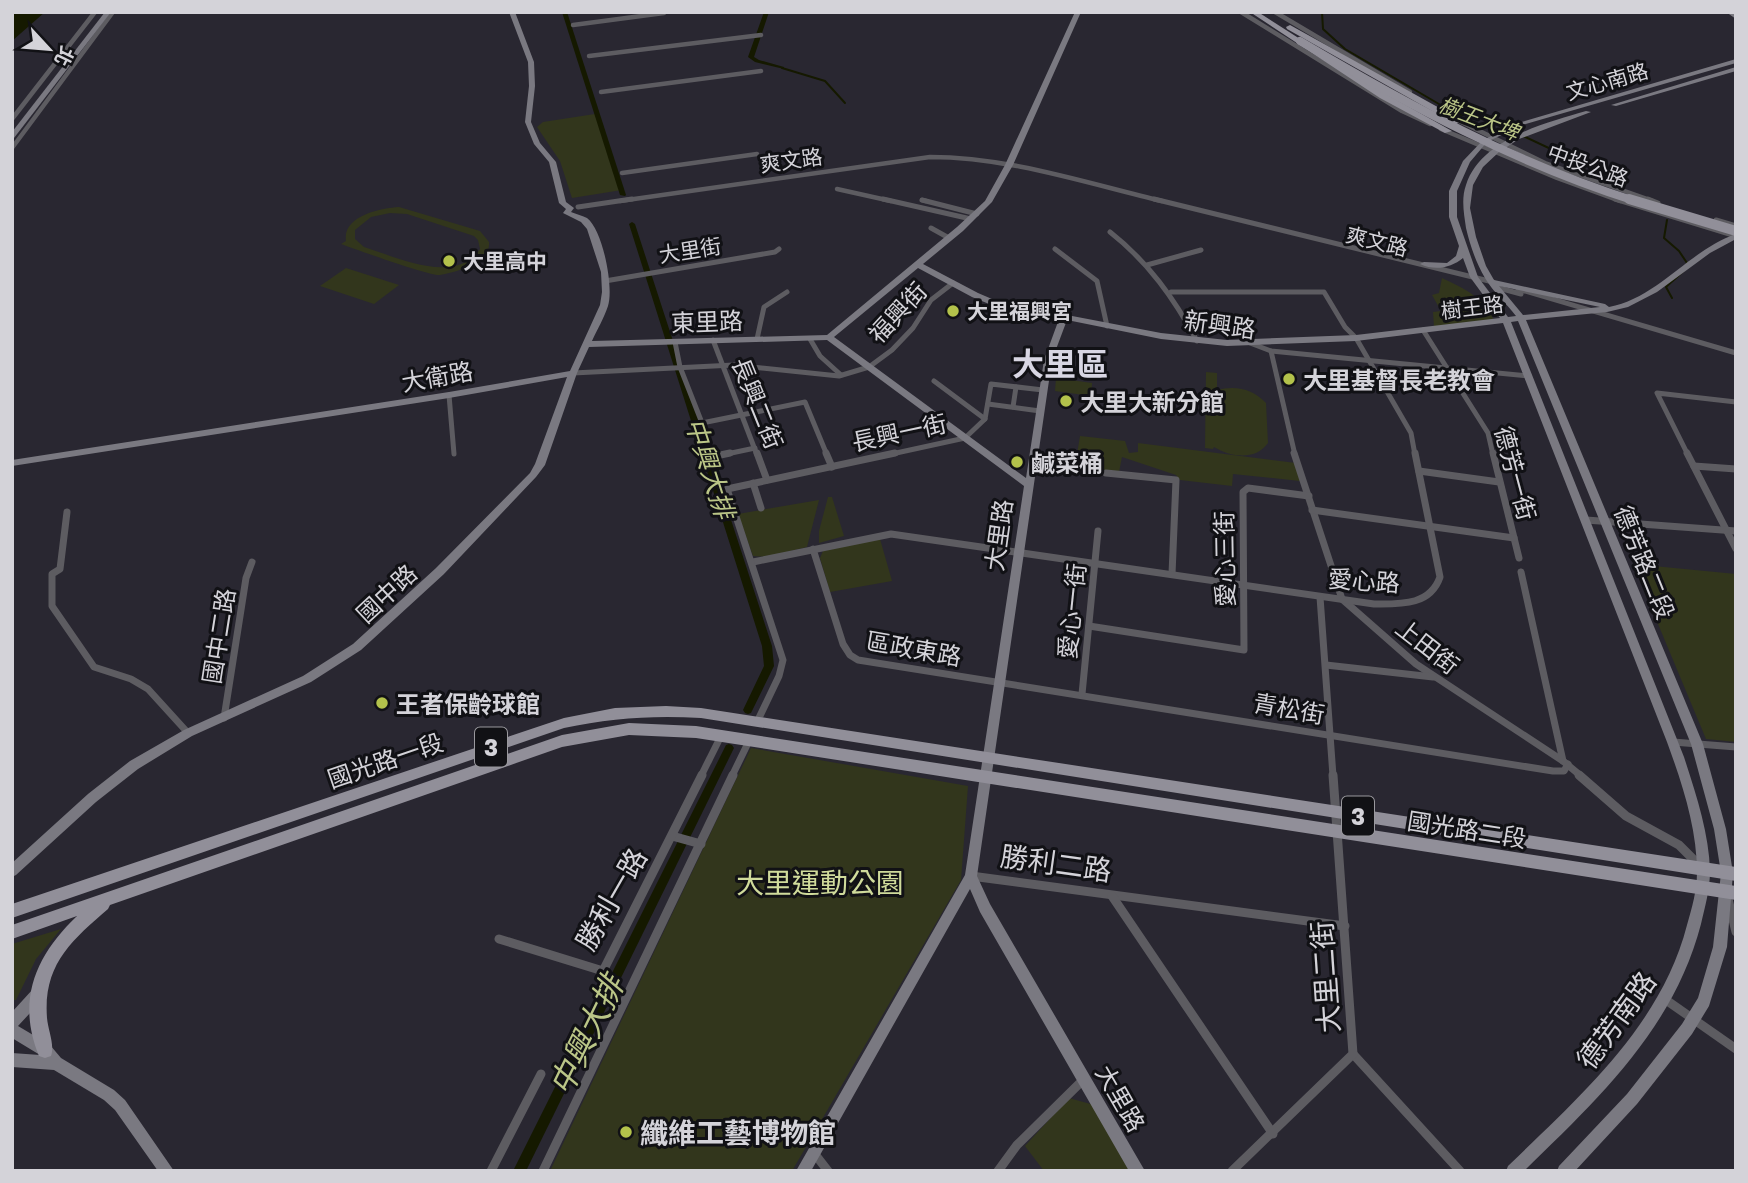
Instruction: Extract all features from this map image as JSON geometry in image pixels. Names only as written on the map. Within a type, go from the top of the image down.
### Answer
[{"type":"main road","points":[[1243,12],[1264,15]]},
{"type":"main road","name":"中投公路","points":[[1253,12],[1290,27],[1305,40],[1379,88],[1512,156],[1665,212],[1736,232]]},
{"type":"main road","name":"中投公路","points":[[1264,15],[1279,29],[1305,40]]},
{"type":"main road","points":[[1290,27],[1458,122]]},
{"type":"main road","points":[[1279,29],[1383,96],[1448,131]]},
{"type":"main road","name":"國光路一段","points":[[17,908],[564,723],[613,713],[651,710],[690,712],[988,759]]},
{"type":"main road","name":"國光路一段","points":[[12,932],[562,741],[638,729],[675,730],[985,775]]},
{"type":"main road","name":"國光路二段","points":[[988,759],[1731,873]]},
{"type":"main road","name":"國光路二段","points":[[985,775],[1731,892]]},
{"type":"main road","points":[[45,1049],[36,1020],[38,993],[48,962],[67,936],[112,897]]},
{"type":"street","points":[[12,119],[95,12]]},
{"type":"street","points":[[12,127],[101,12]]},
{"type":"street","points":[[12,137],[111,12]]},
{"type":"street","points":[[12,148],[111,12]]},
{"type":"street","name":"國中路","points":[[12,871],[134,765],[188,733],[337,662],[364,642],[440,571],[537,470],[573,373],[604,305],[605,281],[591,229],[574,210],[563,203],[552,162],[537,144],[528,122],[532,86],[531,62],[512,12]]},
{"type":"street","points":[[829,337],[949,238],[988,202],[1009,165],[1078,12]]},
{"type":"street","points":[[1243,12],[1402,111],[1480,147],[1664,215],[1736,232]]},
{"type":"street","points":[[1275,12],[1458,122],[1490,138],[1585,178],[1736,232]]},
{"type":"street","points":[[1729,12],[1736,18]]},
{"type":"street","points":[[573,25],[664,13]]},
{"type":"street","points":[[589,56],[761,35]]},
{"type":"street","name":"文心南路","points":[[1462,247],[1453,217],[1453,191],[1460,172],[1490,138],[1520,124],[1736,61]]},
{"type":"street","name":"文心南路","points":[[1493,152],[1531,130],[1736,69]]},
{"type":"street","points":[[601,92],[761,71]]},
{"type":"street","name":"德芳路二段","points":[[1493,152],[1469,184],[1465,205],[1478,253],[1494,285],[1522,319],[1697,744],[1731,873]]},
{"type":"street","points":[[622,173],[757,154]]},
{"type":"street","name":"爽文路","points":[[574,210],[939,156],[1009,165],[1424,264],[1577,311],[1736,355]]},
{"type":"street","name":"爽文路","points":[[1009,165],[1476,279]]},
{"type":"street","points":[[837,189],[974,216]]},
{"type":"street","points":[[922,200],[974,216]]},
{"type":"street","points":[[1664,215],[1658,211],[1658,207],[1671,207]]},
{"type":"street","points":[[931,228],[949,238]]},
{"type":"street","points":[[1110,232],[1131,248],[1171,292],[1198,341]]},
{"type":"street","name":"樹王路","points":[[1250,343],[1356,338],[1614,308],[1644,296],[1712,246],[1736,232]]},
{"type":"street","points":[[1424,264],[1449,265],[1460,257],[1462,247]]},
{"type":"street","name":"德芳路二段","points":[[1462,247],[1476,279],[1506,320],[1674,742],[1695,808],[1703,869]]},
{"type":"street","points":[[1055,248],[1097,281],[1107,326]]},
{"type":"street","name":"大里街","points":[[605,281],[775,252],[779,249]]},
{"type":"street","points":[[1147,265],[1201,250]]},
{"type":"street","name":"新興路","points":[[917,264],[989,301],[1107,326],[1198,341],[1250,343],[1270,351],[1529,376]]},
{"type":"street","name":"福興街","points":[[869,367],[905,337],[932,300],[953,283]]},
{"type":"street","points":[[1494,285],[1614,308]]},
{"type":"street","name":"爽文路","points":[[1494,285],[1591,310],[1736,355]]},
{"type":"street","points":[[757,339],[764,307],[787,292]]},
{"type":"street","name":"愛心路","points":[[753,562],[891,534],[1320,597],[1394,604],[1428,598],[1438,586],[1440,577],[1411,433],[1356,338],[1345,327],[1324,292],[1171,292]]},
{"type":"street","points":[[1029,485],[1048,360],[1065,317]]},
{"type":"street","name":"德芳一街","points":[[1423,330],[1488,433],[1519,558]]},
{"type":"street","name":"東里路","points":[[587,344],[829,337]]},
{"type":"street","name":"大里路","points":[[829,337],[1029,485],[971,876],[985,908],[1138,1171]]},
{"type":"street","points":[[810,339],[820,356],[841,375]]},
{"type":"street","name":"長興二街","points":[[713,341],[767,480]]},
{"type":"street","points":[[672,342],[702,423],[802,402],[807,404],[832,467]]},
{"type":"street","name":"上田街","points":[[1270,351],[1278,391],[1312,510],[1342,599],[1434,677],[1566,762],[1626,816],[1679,845],[1703,869]]},
{"type":"street","name":"大衛路","points":[[12,463],[449,396],[573,373],[722,365],[841,375],[869,367]]},
{"type":"street","points":[[934,381],[985,419],[991,384],[1043,390]]},
{"type":"street","points":[[1013,407],[1016,387]]},
{"type":"street","points":[[1736,402],[1657,393],[1736,549]]},
{"type":"street","points":[[449,396],[454,454]]},
{"type":"street","points":[[988,404],[1040,411]]},
{"type":"street","name":"長興一街","points":[[753,562],[727,489],[965,438],[985,419]]},
{"type":"street","points":[[711,457],[755,447]]},
{"type":"street","points":[[1694,466],[1736,469]]},
{"type":"street","points":[[1419,471],[1499,482]]},
{"type":"street","points":[[1106,472],[1176,480],[1172,574]]},
{"type":"street","points":[[753,483],[761,508]]},
{"type":"street","name":"愛心三街","points":[[1089,626],[1244,650],[1243,492],[1248,488],[1309,496]]},
{"type":"street","points":[[1312,510],[1514,538]]},
{"type":"street","points":[[67,512],[60,569],[52,574],[52,606],[94,667],[103,673],[140,683],[157,697],[188,733]]},
{"type":"street","points":[[1586,520],[1736,531]]},
{"type":"street","name":"愛心一街","points":[[1083,694],[1098,531]]},
{"type":"street","name":"區政東路","points":[[813,549],[843,644],[853,657],[999,681]]},
{"type":"street","name":"國中二路","points":[[224,718],[246,578],[252,562]]},
{"type":"street","points":[[753,562],[783,660],[781,671],[757,722]]},
{"type":"street","points":[[1521,572],[1566,762]]},
{"type":"street","name":"大里二街","points":[[1232,1171],[1353,1054],[1320,597]]},
{"type":"street","points":[[1326,665],[1434,677]]},
{"type":"street","name":"青松街","points":[[999,681],[1553,771],[1564,771],[1566,762]]},
{"type":"street","name":"勝利一路","points":[[499,939],[603,971],[721,736]]},
{"type":"street","name":"勝利一路","points":[[543,1171],[749,741]]},
{"type":"street","points":[[1674,742],[1736,747]]},
{"type":"street","name":"勝利一路","points":[[672,836],[701,844]]},
{"type":"street","name":"德芳南路","points":[[1513,1171],[1607,1079],[1666,1000],[1684,964],[1695,928],[1703,869]]},
{"type":"street","points":[[1731,873],[1736,932]]},
{"type":"street","name":"勝利二路","points":[[803,1171],[971,876],[1345,926]]},
{"type":"street","points":[[1564,1171],[1632,1099],[1694,1019],[1704,1002],[1720,947],[1731,892]]},
{"type":"street","points":[[1112,896],[1273,1134]]},
{"type":"street","points":[[12,1023],[38,993]]},
{"type":"street","points":[[1666,1000],[1736,1049]]},
{"type":"street","points":[[12,1030],[45,1049],[56,1063],[104,1090],[120,1105],[167,1171]]},
{"type":"street","points":[[1353,1054],[1460,1171]]},
{"type":"street","points":[[12,1060],[56,1063]]},
{"type":"street","points":[[491,1171],[541,1074]]},
{"type":"street","points":[[998,1171],[1017,1145],[1083,1080]]},
{"type":"street","points":[[814,1152],[828,1171]]},
{"type":"green space","points":[[595,114],[622,190],[572,198],[560,161],[537,127],[543,122]]},
{"type":"green space","points":[[399,207],[480,231],[489,242],[488,249],[479,261],[455,272],[440,275],[341,244],[346,241],[346,232],[356,220],[364,215]],"holes":[[[390,213],[407,214],[474,236],[480,249],[469,260],[456,266],[425,266],[364,247],[355,239],[355,230],[371,217]]]},
{"type":"green space","points":[[346,268],[399,285],[374,304],[320,286]]},
{"type":"green space","points":[[1442,278],[1480,300],[1494,321],[1434,327],[1433,312],[1441,311],[1432,295],[1439,293]]},
{"type":"green space","points":[[1206,372],[1217,373],[1217,390],[1244,389],[1256,394],[1266,403],[1268,443],[1263,449],[1242,456],[1214,447],[1205,448]]},
{"type":"green space","points":[[1056,378],[1092,383],[1091,396],[1055,391]]},
{"type":"green space","points":[[1080,436],[1125,441],[1129,453],[1138,452],[1138,443],[1296,463],[1300,481],[1233,474],[1232,486],[1180,480],[1176,475],[1122,457],[1119,472],[1075,466]]},
{"type":"green space","points":[[828,497],[832,497],[844,536],[819,543],[819,531]]},
{"type":"green space","points":[[819,500],[807,547],[766,557],[753,556],[738,514]]},
{"type":"green space","points":[[880,539],[892,581],[830,592],[820,558],[823,551]]},
{"type":"green space","points":[[1633,564],[1736,574],[1736,742],[1706,739]]},
{"type":"green space","name":"大里運動公園","points":[[751,748],[968,786],[961,880],[792,1171],[550,1171]]},
{"type":"green space","points":[[61,929],[36,959],[16,1000],[12,1000],[12,944]]},
{"type":"green space","points":[[1069,1098],[1094,1105],[1133,1171],[1044,1171],[1025,1146]]},
{"type":"shaded area","points":[[12,12],[45,12],[12,41]]},
{"type":"waterway","name":"中興大排","points":[[564,12],[623,195]]},
{"type":"waterway","points":[[767,12],[751,57],[782,68]]},
{"type":"waterway","name":"樹王大埤","points":[[1322,12],[1323,29],[1345,49],[1456,114],[1485,118],[1570,158],[1584,170],[1619,186]]},
{"type":"waterway","points":[[782,68],[825,81],[845,103]]},
{"type":"waterway","name":"樹王大埤","points":[[1667,220],[1664,238],[1679,251],[1689,266],[1666,287],[1672,298]]},
{"type":"waterway","name":"中興大排","points":[[632,224],[767,646],[769,666],[748,710]]},
{"type":"waterway","name":"中興大排","points":[[519,1171],[729,748]]},
{"type":"place","name":"大里高中","points":[[449,261]]},
{"type":"place","name":"大里福興宮","points":[[953,311]]},
{"type":"place","name":"大里基督長老教會","points":[[1289,379]]},
{"type":"place","name":"大里大新分館","points":[[1066,401]]},
{"type":"place","name":"鹹菜桶","points":[[1017,462]]},
{"type":"place","name":"王者保齡球館","points":[[382,703]]},
{"type":"place","name":"纖維工藝博物館","points":[[626,1132]]},
{"type":"district","name":"大里區","points":[[1060,364]]}]
